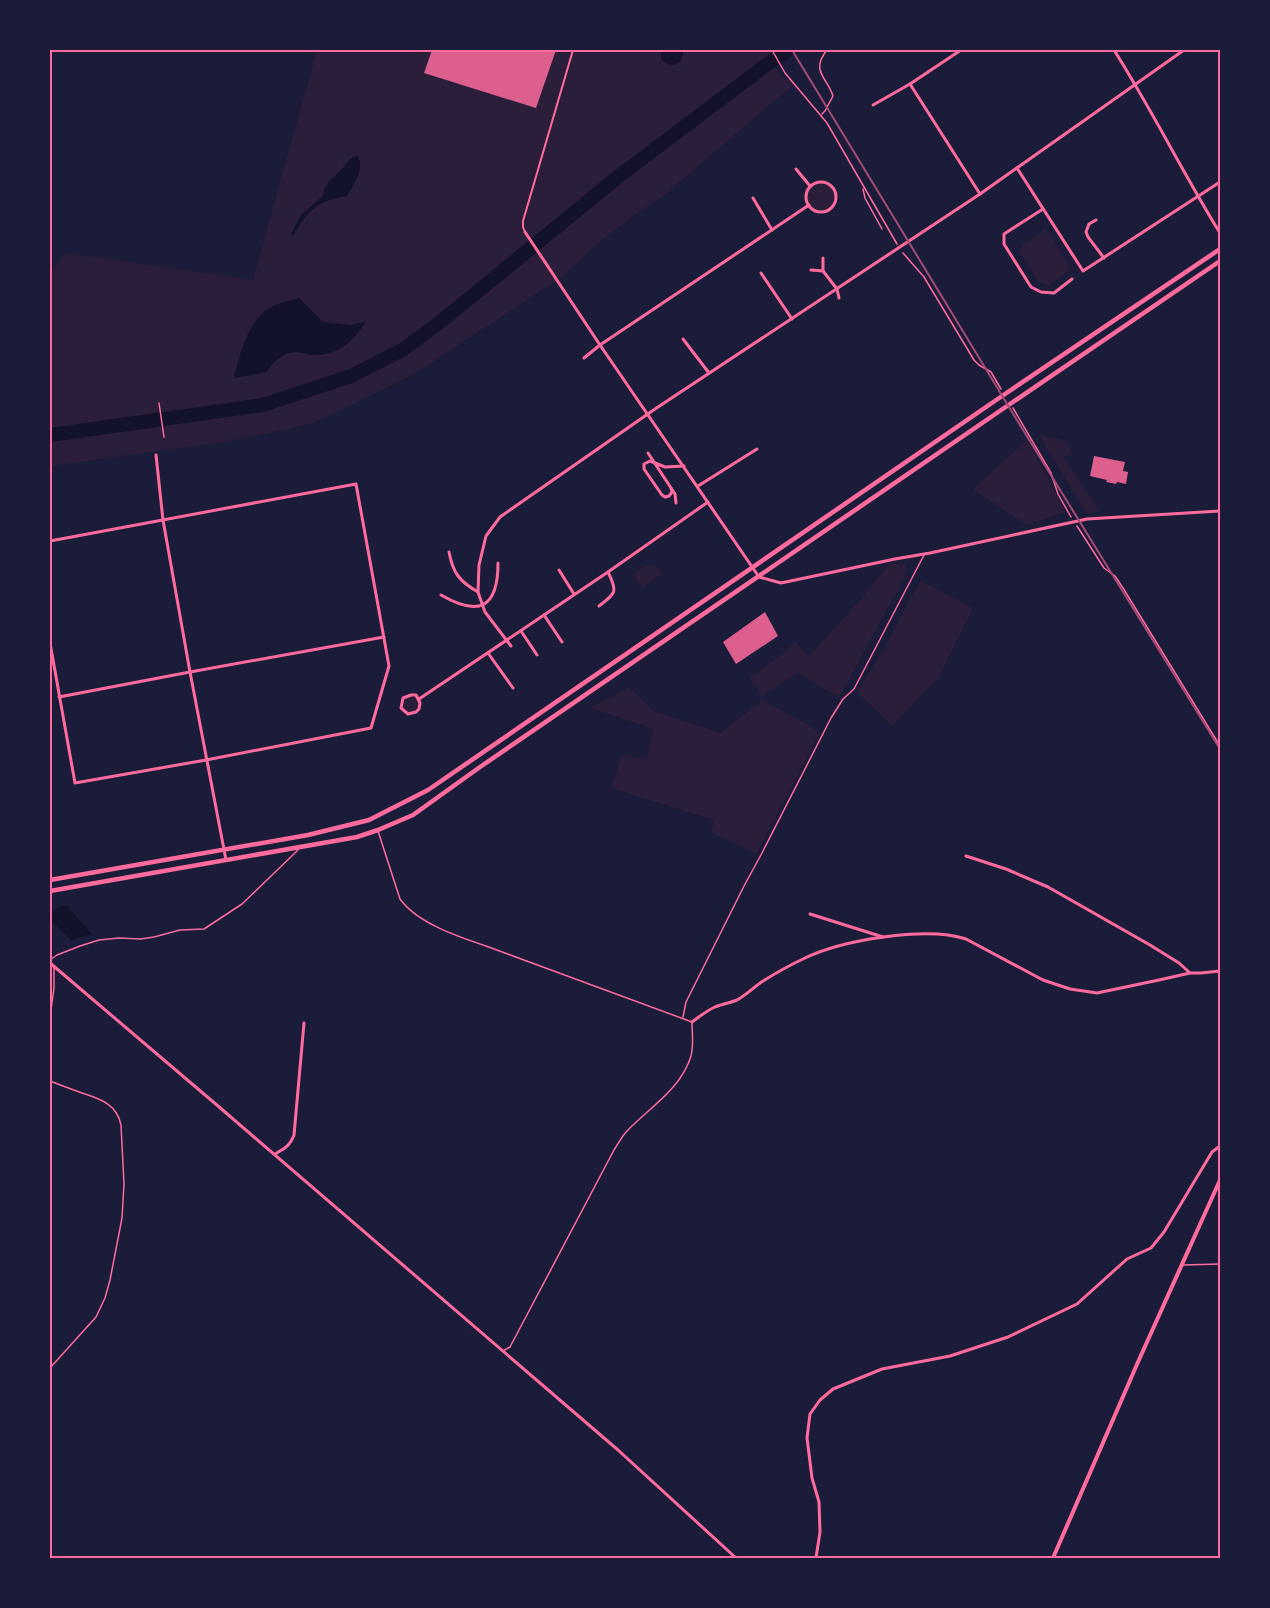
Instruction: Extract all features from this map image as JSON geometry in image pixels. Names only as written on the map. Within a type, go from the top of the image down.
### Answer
[{"type":"main road","points":[[50,880],[308,835],[369,820],[428,790],[995,401],[1221,249]]},
{"type":"main road","points":[[50,891],[357,837],[413,815],[1221,261]]},
{"type":"main road","points":[[83,874],[85,885]]},
{"type":"street","points":[[573,50],[523,227],[600,345],[759,577],[781,582],[1087,519],[1221,510]]},
{"type":"street","points":[[873,105],[910,84],[961,50]]},
{"type":"street","points":[[1114,50],[1136,84],[1197,197],[1221,233]]},
{"type":"street","points":[[511,646],[492,621],[478,592],[479,565],[486,536],[500,517],[648,414],[980,194],[1184,50]]},
{"type":"street","points":[[910,84],[980,194]]},
{"type":"street","points":[[1017,168],[1083,271],[1221,182]]},
{"type":"street","points":[[796,169],[811,187]]},
{"type":"street","points":[[824,182],[833,188],[836,197],[833,206],[825,211],[815,210],[809,205],[807,195],[811,187],[824,182]]},
{"type":"street","points":[[753,198],[773,230]]},
{"type":"street","points":[[584,358],[809,205]]},
{"type":"street","points":[[1043,209],[1004,234],[1004,244],[1031,287],[1041,292],[1054,293],[1072,279]]},
{"type":"street","points":[[1096,220],[1089,224],[1086,232],[1104,258]]},
{"type":"street","points":[[824,258],[823,271],[837,289],[839,298]]},
{"type":"street","points":[[811,270],[823,271]]},
{"type":"street","points":[[761,273],[792,319]]},
{"type":"street","points":[[683,339],[710,373]]},
{"type":"street","points":[[698,486],[757,449]]},
{"type":"street","points":[[648,453],[675,494],[676,503]]},
{"type":"street","points":[[156,455],[163,520],[226,860]]},
{"type":"street","points":[[671,488],[670,495],[663,497],[644,469],[646,462],[650,461],[664,466],[684,466]]},
{"type":"street","points":[[50,541],[357,484],[389,666],[371,728],[75,783],[50,643]]},
{"type":"street","points":[[419,699],[708,502]]},
{"type":"street","points":[[449,552],[458,576],[464,584],[478,592]]},
{"type":"street","points":[[441,595],[471,607],[483,605],[489,601],[496,588],[498,563]]},
{"type":"street","points":[[559,570],[574,595]]},
{"type":"street","points":[[599,606],[615,592],[614,583],[608,572]]},
{"type":"street","points":[[544,615],[562,642]]},
{"type":"street","points":[[521,631],[537,655]]},
{"type":"street","points":[[59,697],[384,637]]},
{"type":"street","points":[[488,653],[513,688]]},
{"type":"street","points":[[416,695],[419,699],[419,709],[416,712],[408,714],[401,708],[403,698],[406,696],[416,695]]},
{"type":"street","points":[[966,856],[1006,869],[1048,887],[1150,945],[1179,963],[1190,973]]},
{"type":"street","points":[[810,914],[885,938]]},
{"type":"street","points":[[692,1023],[706,1011],[734,1001],[805,958],[846,943],[931,933],[966,939],[1043,980],[1070,989],[1097,993],[1190,973],[1221,971]]},
{"type":"street","points":[[50,962],[618,1450],[736,1558]]},
{"type":"street","points":[[275,1154],[288,1147],[294,1135],[304,1023]]},
{"type":"street","points":[[816,1558],[820,1532],[819,1502],[807,1437],[810,1414],[820,1400],[833,1389],[882,1370],[950,1356],[1008,1337],[1077,1304],[1127,1259],[1151,1248],[1164,1232],[1212,1152],[1221,1146]]},
{"type":"street","points":[[1053,1558],[1138,1362],[1221,1180]]},
{"type":"lane","points":[[683,1019],[686,1002],[831,718],[843,699],[854,689],[925,554]]},
{"type":"lane","points":[[378,830],[400,899],[407,908],[455,936],[692,1023],[692,1055],[686,1068],[664,1098],[626,1132],[614,1150],[510,1347],[503,1351]]},
{"type":"lane","points":[[50,962],[57,955],[99,940],[141,939],[180,930],[204,929],[243,904],[300,847]]},
{"type":"lane","points":[[50,1017],[54,967]]},
{"type":"lane","points":[[50,1081],[100,1098],[114,1108],[121,1125],[124,1184],[122,1218],[105,1298],[96,1317],[50,1368]]},
{"type":"lane","points":[[1182,1265],[1221,1264]]},
{"type":"path","points":[[772,50],[786,73]]},
{"type":"path","points":[[821,116],[833,96],[820,73],[820,62],[827,50]]},
{"type":"path","points":[[862,185],[865,198],[882,229]]},
{"type":"path","points":[[159,403],[164,437]]},
{"type":"shaded area","points":[[317,50],[766,50],[781,76],[794,84],[662,197],[630,218],[596,245],[563,276],[413,375],[314,423],[231,441],[50,466],[50,275],[65,253],[253,280]]},
{"type":"shaded area","points":[[661,50],[683,50],[682,59],[676,64],[669,64],[661,59]]},
{"type":"shaded area","points":[[357,155],[360,171],[347,196],[314,208],[293,236],[291,234],[301,215],[323,196],[328,182]]},
{"type":"shaded area","points":[[821,182],[831,187],[836,197],[831,207],[821,212],[811,207],[806,197],[811,187]]},
{"type":"shaded area","points":[[1046,229],[1071,269],[1049,285],[1038,282],[1020,251],[1021,246]]},
{"type":"shaded area","points":[[299,298],[323,322],[351,325],[366,321],[357,334],[341,348],[327,354],[316,355],[292,352],[279,359],[266,372],[234,378],[238,360],[254,323],[274,306]]},
{"type":"shaded area","points":[[1039,435],[1064,440],[1074,456],[1063,456],[1099,511],[1087,514]]},
{"type":"shaded area","points":[[1027,440],[1066,512],[1027,525],[973,489]]},
{"type":"shaded area","points":[[889,564],[904,564],[907,567],[904,578],[839,698],[798,672],[762,696],[749,678],[795,642],[809,656],[864,596]]},
{"type":"shaded area","points":[[646,565],[656,566],[663,573],[642,588],[633,575]]},
{"type":"shaded area","points":[[921,581],[973,608],[938,678],[892,726],[857,692]]},
{"type":"shaded area","points":[[629,687],[653,711],[721,733],[762,700],[820,733],[756,854],[711,832],[714,820],[611,788],[622,754],[647,759],[653,729],[590,708]]},
{"type":"shaded area","points":[[416,695],[420,703],[416,712],[408,714],[401,708],[403,698]]},
{"type":"shaded area","points":[[66,905],[92,934],[71,940],[50,920],[50,912]]},
{"type":"building","points":[[432,50],[556,50],[536,108],[424,73]]},
{"type":"building","points":[[1094,456],[1125,462],[1123,471],[1128,472],[1126,484],[1106,482],[1107,480],[1090,476]]},
{"type":"building","points":[[765,612],[778,636],[736,664],[723,642]]},
{"type":"waterway","points":[[50,435],[263,405],[351,376],[404,349],[619,176],[788,50]]},
{"type":"railway","points":[[792,50],[1220,749]]}]
